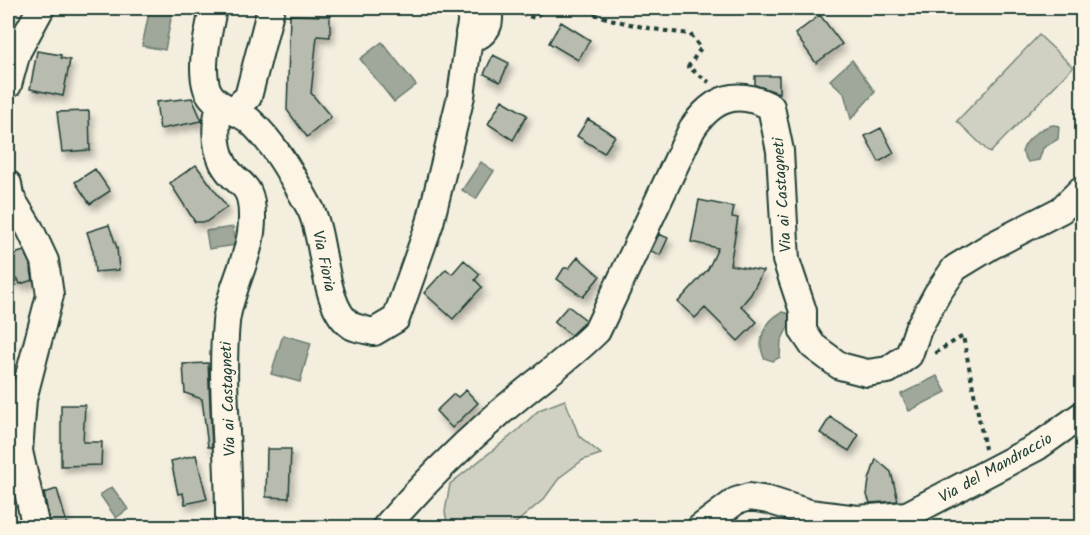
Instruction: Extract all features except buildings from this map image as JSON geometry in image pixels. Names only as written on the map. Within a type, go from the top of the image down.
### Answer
[{"type":"street","points":[[8,85],[17,52],[41,8]]},
{"type":"street","name":"Via Fioria","points":[[213,8],[203,70],[208,91],[226,108],[243,115],[267,137],[284,160],[316,219],[335,309],[351,326],[374,332],[396,319],[430,223],[461,96],[472,8]]},
{"type":"street","points":[[226,108],[248,97],[271,8]]},
{"type":"street","points":[[469,33],[480,35],[499,9]]},
{"type":"street","name":"Via ai Castagneti","points":[[721,101],[741,96],[754,98],[771,107],[780,151],[786,261],[804,311],[803,331],[813,346],[840,366],[867,373],[888,370],[909,355],[918,328],[955,268],[991,246],[1061,210],[1083,189]]},
{"type":"street","points":[[385,528],[416,491],[496,415],[573,356],[597,331],[692,129],[700,117],[721,101]]},
{"type":"street","name":"Via ai Castagneti","points":[[226,108],[215,126],[224,164],[248,189],[253,217],[244,265],[227,318],[223,360],[230,472],[229,528]]},
{"type":"street","points":[[8,184],[10,196],[30,229],[45,261],[50,295],[23,399],[19,451],[36,528]]},
{"type":"street","name":"Via del Mandraccio","points":[[700,528],[736,501],[749,497],[809,513],[858,519],[906,515],[1037,447],[1083,415]]},
{"type":"path","points":[[499,9],[535,18],[544,8]]},
{"type":"path","points":[[577,8],[626,23],[690,34],[701,48],[688,67],[713,85],[721,101]]},
{"type":"path","points":[[926,359],[963,336],[987,461]]},
{"type":"shaded area","points":[[150,8],[173,8],[165,50],[142,46]]},
{"type":"shaded area","points":[[1039,35],[1073,67],[990,153],[957,121]]},
{"type":"shaded area","points":[[382,42],[416,85],[394,102],[360,59]]},
{"type":"shaded area","points":[[852,60],[875,92],[851,119],[844,93],[830,80]]},
{"type":"shaded area","points":[[1053,125],[1059,126],[1058,139],[1043,148],[1039,160],[1028,162],[1022,152],[1026,143],[1039,131]]},
{"type":"shaded area","points":[[481,162],[494,171],[476,199],[462,190]]},
{"type":"shaded area","points":[[233,227],[236,245],[209,249],[206,231]]},
{"type":"shaded area","points":[[782,312],[790,314],[791,321],[781,341],[780,357],[773,361],[764,358],[762,338],[771,320]]},
{"type":"shaded area","points":[[283,335],[311,343],[300,382],[271,374]]},
{"type":"shaded area","points":[[937,376],[946,392],[909,411],[901,394]]},
{"type":"shaded area","points":[[565,400],[579,436],[601,454],[583,460],[560,477],[544,499],[511,527],[448,527],[445,512],[450,484],[517,431],[539,410]]},
{"type":"shaded area","points":[[112,487],[128,509],[116,518],[100,495]]}]
